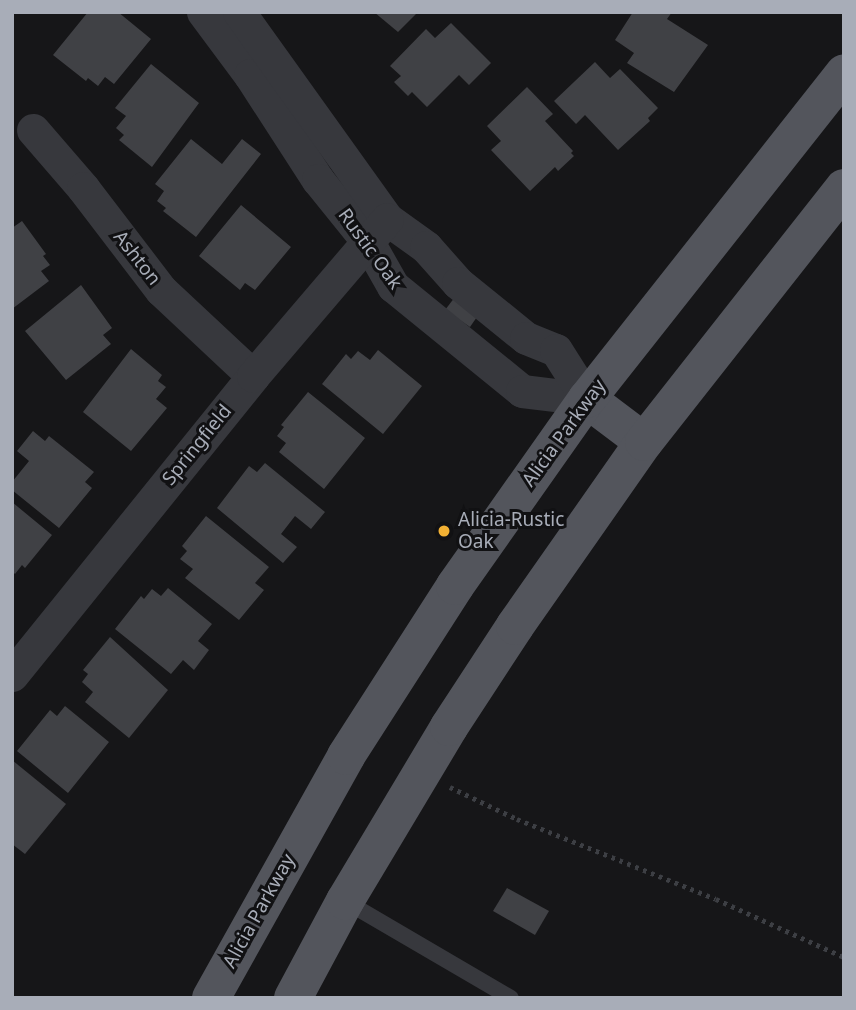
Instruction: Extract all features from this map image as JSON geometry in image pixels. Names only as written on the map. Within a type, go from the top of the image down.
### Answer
[{"type":"main road","name":"Alicia Parkway","points":[[211,998],[346,756],[455,586],[587,399],[844,73]]},
{"type":"main road","points":[[293,998],[345,901],[421,773],[515,626],[644,442],[844,188]]},
{"type":"main road","points":[[587,399],[644,442]]},
{"type":"street","name":"Rustic Oak","points":[[203,12],[250,75],[318,180],[378,230],[436,258],[526,338],[556,350],[587,399]]},
{"type":"street","name":"Rustic Oak","points":[[239,12],[378,230],[393,286],[522,391],[587,399]]},
{"type":"street","name":"Ashton","points":[[33,130],[83,188],[161,290],[253,376]]},
{"type":"street","name":"Springfield","points":[[17,660],[378,230]]},
{"type":"street","points":[[418,306],[436,258]]},
{"type":"lane","points":[[345,901],[511,998]]},
{"type":"path","points":[[421,773],[517,819],[716,899],[844,957]]},
{"type":"building","points":[[88,12],[118,12],[151,39],[114,84],[105,77],[98,86],[88,78],[86,81],[53,55]]},
{"type":"building","points":[[374,12],[418,12],[398,32]]},
{"type":"building","points":[[633,12],[672,12],[667,19],[708,45],[674,92],[627,63],[634,53],[615,40]]},
{"type":"building","points":[[451,23],[491,63],[469,85],[459,75],[427,107],[412,92],[408,96],[394,82],[401,76],[390,66],[426,29],[435,38]]},
{"type":"building","points":[[595,62],[610,78],[620,69],[658,108],[648,118],[650,121],[618,150],[585,115],[576,124],[554,101]]},
{"type":"building","points":[[151,64],[199,103],[152,167],[119,140],[124,135],[116,128],[126,116],[115,108]]},
{"type":"building","points":[[527,87],[553,114],[545,121],[573,151],[571,153],[574,156],[558,171],[555,167],[530,191],[491,150],[501,141],[487,126]]},
{"type":"building","points":[[191,139],[222,164],[242,139],[261,154],[196,237],[163,211],[166,208],[157,201],[164,191],[155,184]]},
{"type":"building","points":[[241,205],[291,247],[255,290],[245,283],[240,290],[199,256]]},
{"type":"building","points":[[22,221],[46,254],[43,256],[50,265],[41,271],[49,281],[12,309],[12,228]]},
{"type":"building","points":[[81,285],[112,328],[103,335],[111,344],[66,380],[25,331]]},
{"type":"building","points":[[455,297],[479,314],[470,327],[445,310]]},
{"type":"building","points":[[131,349],[162,375],[158,381],[166,387],[156,399],[167,408],[131,451],[83,412]]},
{"type":"building","points":[[378,350],[422,386],[383,434],[322,384],[346,354],[351,359],[358,351],[370,360]]},
{"type":"building","points":[[308,392],[365,438],[324,489],[279,452],[286,443],[277,436],[284,427],[281,425]]},
{"type":"building","points":[[33,431],[45,441],[49,436],[94,472],[85,482],[92,488],[59,528],[12,490],[12,482],[29,461],[17,451]]},
{"type":"building","points":[[265,463],[325,512],[311,529],[295,516],[281,534],[297,547],[283,563],[217,508],[249,466],[257,472]]},
{"type":"building","points":[[12,502],[52,535],[25,568],[22,565],[15,574],[12,571]]},
{"type":"building","points":[[206,516],[269,567],[255,583],[264,590],[239,620],[185,578],[193,569],[180,559],[187,551],[182,546]]},
{"type":"building","points":[[168,588],[212,624],[198,641],[209,650],[194,670],[183,660],[171,674],[115,629],[141,596],[144,599],[152,589],[161,596]]},
{"type":"building","points":[[110,637],[168,690],[129,738],[85,702],[93,692],[82,682],[88,674],[83,670]]},
{"type":"building","points":[[65,706],[109,742],[68,793],[17,751],[50,710],[57,716]]},
{"type":"building","points":[[12,760],[66,804],[25,854],[12,844]]},
{"type":"building","points":[[507,888],[549,911],[535,935],[493,911]]},
{"type":"place","name":"Alicia-Rustic Oak","points":[[444,531]]}]
